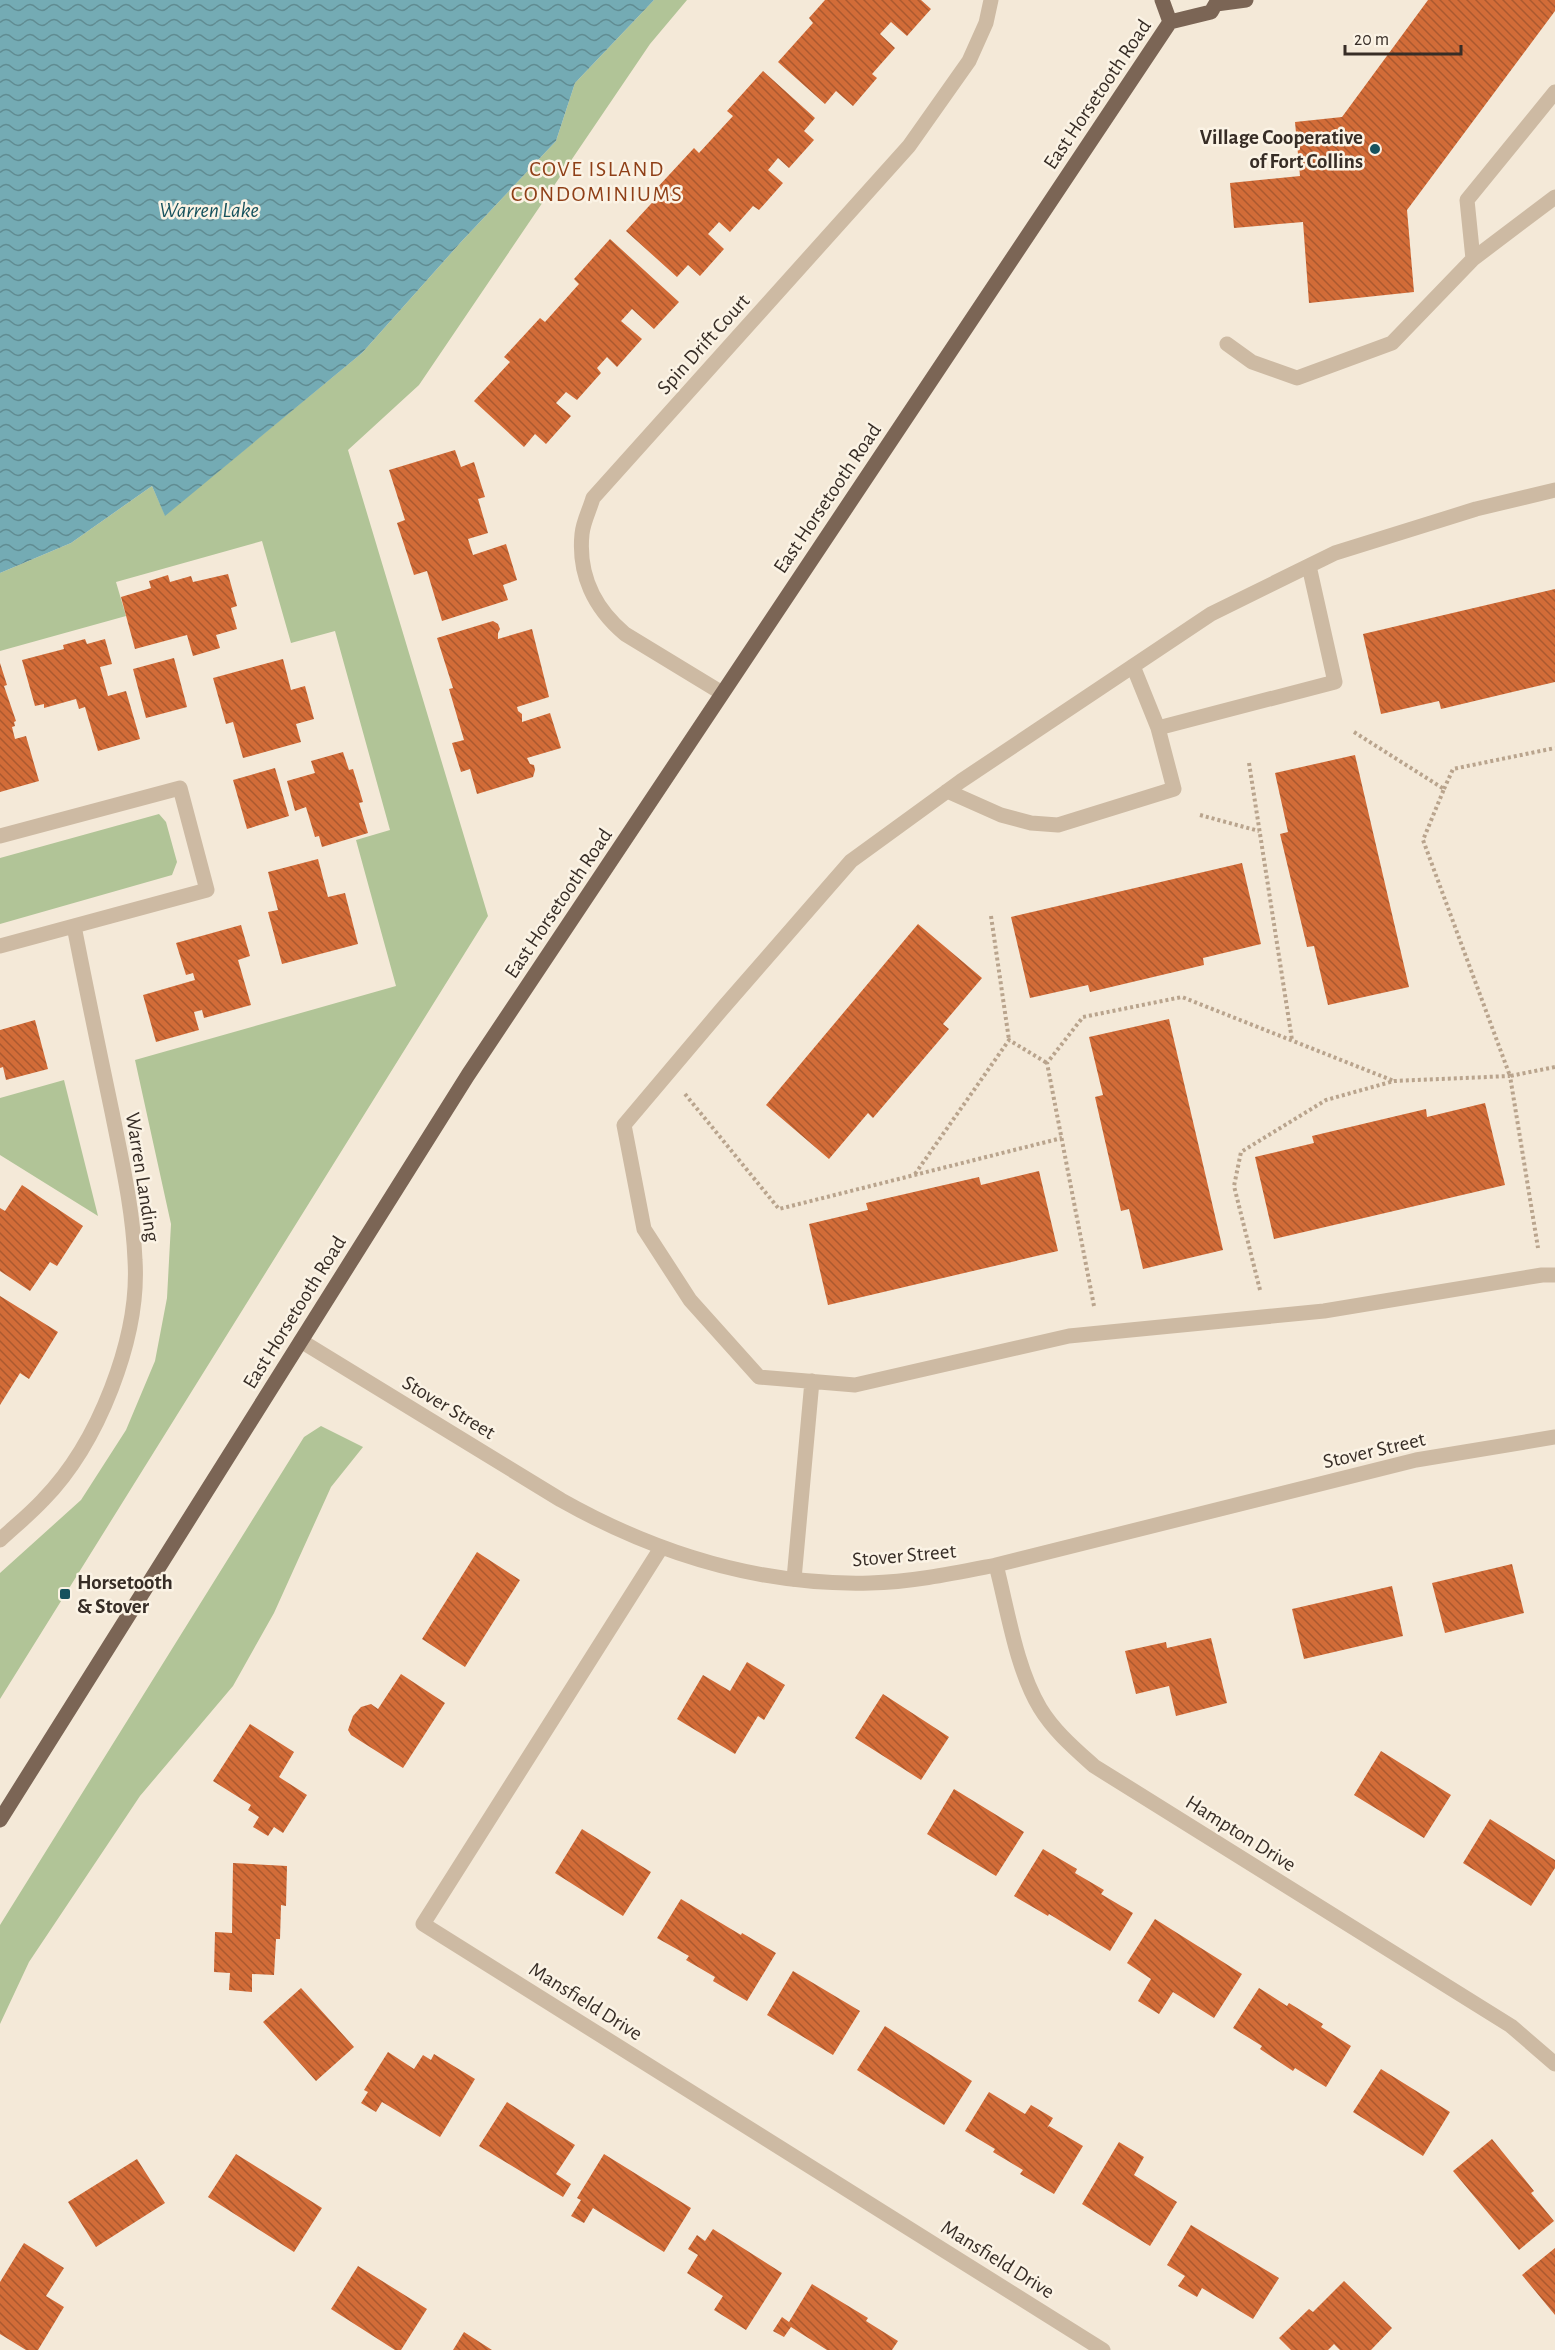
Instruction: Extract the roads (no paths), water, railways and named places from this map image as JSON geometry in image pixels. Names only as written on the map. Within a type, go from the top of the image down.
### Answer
[{"type":"main road","name":"East Horsetooth Road","points":[[1162,0],[1170,22]]},
{"type":"main road","name":"East Horsetooth Road","points":[[0,1820],[468,1075],[1170,22],[1211,12],[1217,2],[1246,0]]},
{"type":"street","name":"Spin Drift Court","points":[[722,693],[625,634],[614,625],[592,596],[582,568],[582,532],[594,498],[909,146],[969,61],[986,23],[991,0]]},
{"type":"street","points":[[1473,259],[1467,200],[1555,92]]},
{"type":"street","points":[[1227,344],[1252,362],[1297,378],[1392,343],[1473,259],[1555,197]]},
{"type":"street","points":[[1549,1275],[1324,1311],[1069,1336],[855,1385],[759,1377],[690,1300],[644,1229],[624,1125],[851,861],[947,791],[1211,614],[1335,554],[1476,509],[1555,490]]},
{"type":"street","points":[[1158,728],[1335,681],[1309,566]]},
{"type":"street","points":[[947,791],[1001,815],[1031,823],[1058,825],[1174,789],[1158,728],[1133,666]]},
{"type":"street","points":[[0,836],[180,788],[207,890],[0,946]]},
{"type":"street","name":"Warren Landing","points":[[0,1540],[45,1499],[81,1450],[105,1406],[125,1348],[132,1312],[136,1263],[130,1201],[74,926]]},
{"type":"street","name":"Stover Street","points":[[301,1341],[604,1524],[696,1560],[794,1579],[870,1583],[929,1578],[996,1565],[1416,1460],[1555,1437]]},
{"type":"street","points":[[794,1579],[812,1381]]},
{"type":"street","name":"Mansfield Drive","points":[[661,1548],[423,1924],[1103,2350]]},
{"type":"street","name":"Hampton Drive","points":[[996,1565],[1023,1671],[1040,1708],[1064,1739],[1094,1766],[1511,2025],[1555,2064]]},
{"type":"water","name":"Warren Lake","points":[[0,0],[654,0],[575,83],[556,141],[461,242],[362,353],[165,516],[152,486],[71,543],[0,573]]},
{"type":"place","name":"Village Cooperative of Fort Collins","points":[[1375,149]]},
{"type":"place","name":"Horsetooth & Stover","points":[[65,1594]]},
{"type":"district","name":"COVE ISLAND CONDOMINIUMS","points":[[597,180]]}]
